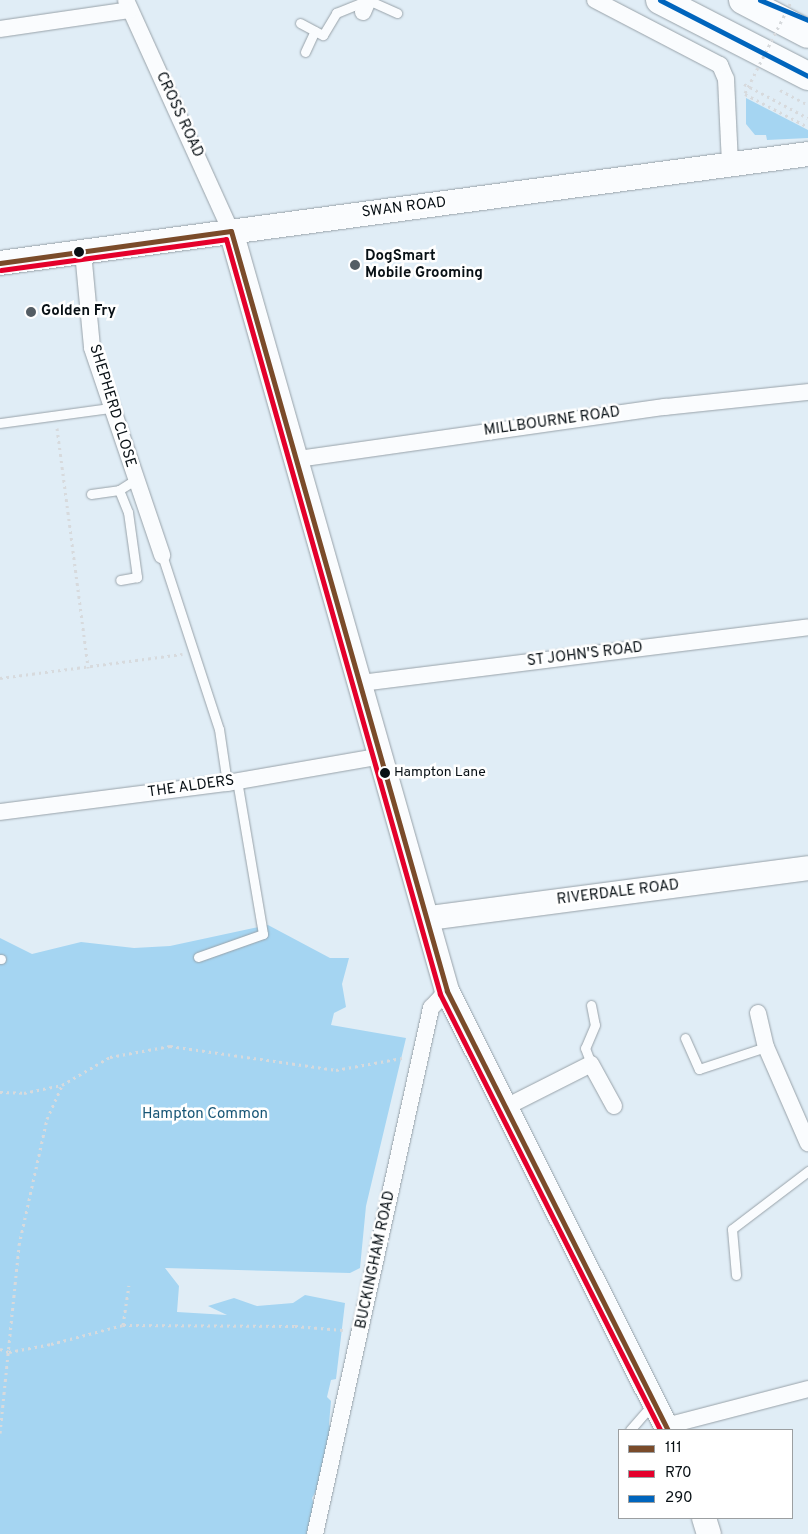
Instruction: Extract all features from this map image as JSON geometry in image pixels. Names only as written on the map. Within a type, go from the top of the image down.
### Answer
[{"type":"highway","points":[[660,0],[808,76]]},
{"type":"highway","points":[[743,0],[808,34]]},
{"type":"highway","points":[[760,0],[808,20]]},
{"type":"street","points":[[595,0],[720,65],[726,79],[730,165]]},
{"type":"street","points":[[0,29],[128,5]]},
{"type":"street","name":"CROSS ROAD","points":[[128,5],[231,230]]},
{"type":"street","name":"SWAN ROAD","points":[[0,264],[231,230],[808,154]]},
{"type":"street","points":[[231,230],[429,918],[447,991],[504,1108],[667,1428],[808,1389]]},
{"type":"street","name":"SHEPHERD CLOSE","points":[[83,252],[92,348],[109,408],[162,556]]},
{"type":"street","name":"MILLBOURNE ROAD","points":[[298,459],[657,408],[808,392]]},
{"type":"street","name":"ST JOHN'S ROAD","points":[[361,683],[808,627]]},
{"type":"street","name":"THE ALDERS","points":[[2,810],[232,782],[381,756]]},
{"type":"street","name":"RIVERDALE ROAD","points":[[429,918],[808,868]]},
{"type":"street","name":"BUCKINGHAM ROAD","points":[[315,1534],[431,1008],[447,991]]},
{"type":"street","points":[[758,1013],[766,1047],[808,1143]]},
{"type":"street","points":[[504,1108],[592,1064],[614,1106]]},
{"type":"street","points":[[704,1519],[709,1534]]},
{"type":"lane","points":[[300,23],[323,35],[336,13],[366,6],[397,13]]},
{"type":"lane","points":[[306,52],[315,31]]},
{"type":"lane","points":[[0,423],[109,408]]},
{"type":"lane","points":[[91,494],[119,490],[135,480]]},
{"type":"lane","points":[[119,490],[128,512],[137,578],[120,580]]},
{"type":"lane","points":[[162,556],[219,729],[232,782],[263,934],[198,958]]},
{"type":"lane","points":[[591,1005],[596,1025],[585,1048],[592,1064]]},
{"type":"lane","points":[[685,1038],[700,1069],[766,1047]]},
{"type":"lane","points":[[736,1275],[732,1229],[808,1171]]},
{"type":"lane","points":[[631,1429],[654,1403]]},
{"type":"path","points":[[792,0],[744,93],[808,127]]},
{"type":"path","points":[[754,90],[808,118]]},
{"type":"path","points":[[56,415],[88,668]]},
{"type":"path","points":[[0,678],[88,668],[195,652]]},
{"type":"path","points":[[0,1092],[24,1093],[62,1086],[110,1058],[170,1046],[336,1070],[422,1053]]},
{"type":"path","points":[[0,1433],[19,1246],[46,1119],[62,1086]]},
{"type":"path","points":[[123,1325],[129,1285]]},
{"type":"path","points":[[0,1349],[9,1352],[123,1325],[295,1326],[360,1332]]},
{"type":"green space","points":[[746,98],[808,130],[808,138],[767,140],[766,135],[755,135],[746,124]]},
{"type":"green space","name":"Hampton Common","points":[[268,925],[330,958],[349,958],[342,984],[346,1007],[334,1013],[331,1025],[406,1038],[366,1206],[360,1268],[350,1273],[165,1268],[179,1286],[177,1312],[227,1315],[208,1306],[234,1298],[257,1306],[293,1303],[305,1295],[345,1303],[336,1379],[331,1380],[327,1397],[331,1401],[329,1424],[336,1441],[331,1466],[312,1498],[318,1521],[312,1534],[0,1534],[0,938],[32,954],[81,942],[134,948],[170,946]]},
{"type":"transit line","name":"290","points":[[660,0],[808,76]]},
{"type":"transit line","name":"290","points":[[760,0],[808,20]]},
{"type":"transit line","name":"111","points":[[231,231],[447,991],[667,1429]]},
{"type":"transit line","name":"111","points":[[0,263],[231,231]]},
{"type":"transit line","name":"R70","points":[[1,270],[226,239],[440,994],[659,1429]]},
{"type":"place","name":"DogSmart Mobile Grooming","points":[[355,265]]},
{"type":"place","name":"Golden Fry","points":[[31,312]]},
{"type":"place","name":"Hampton Lane","points":[[385,773]]}]
